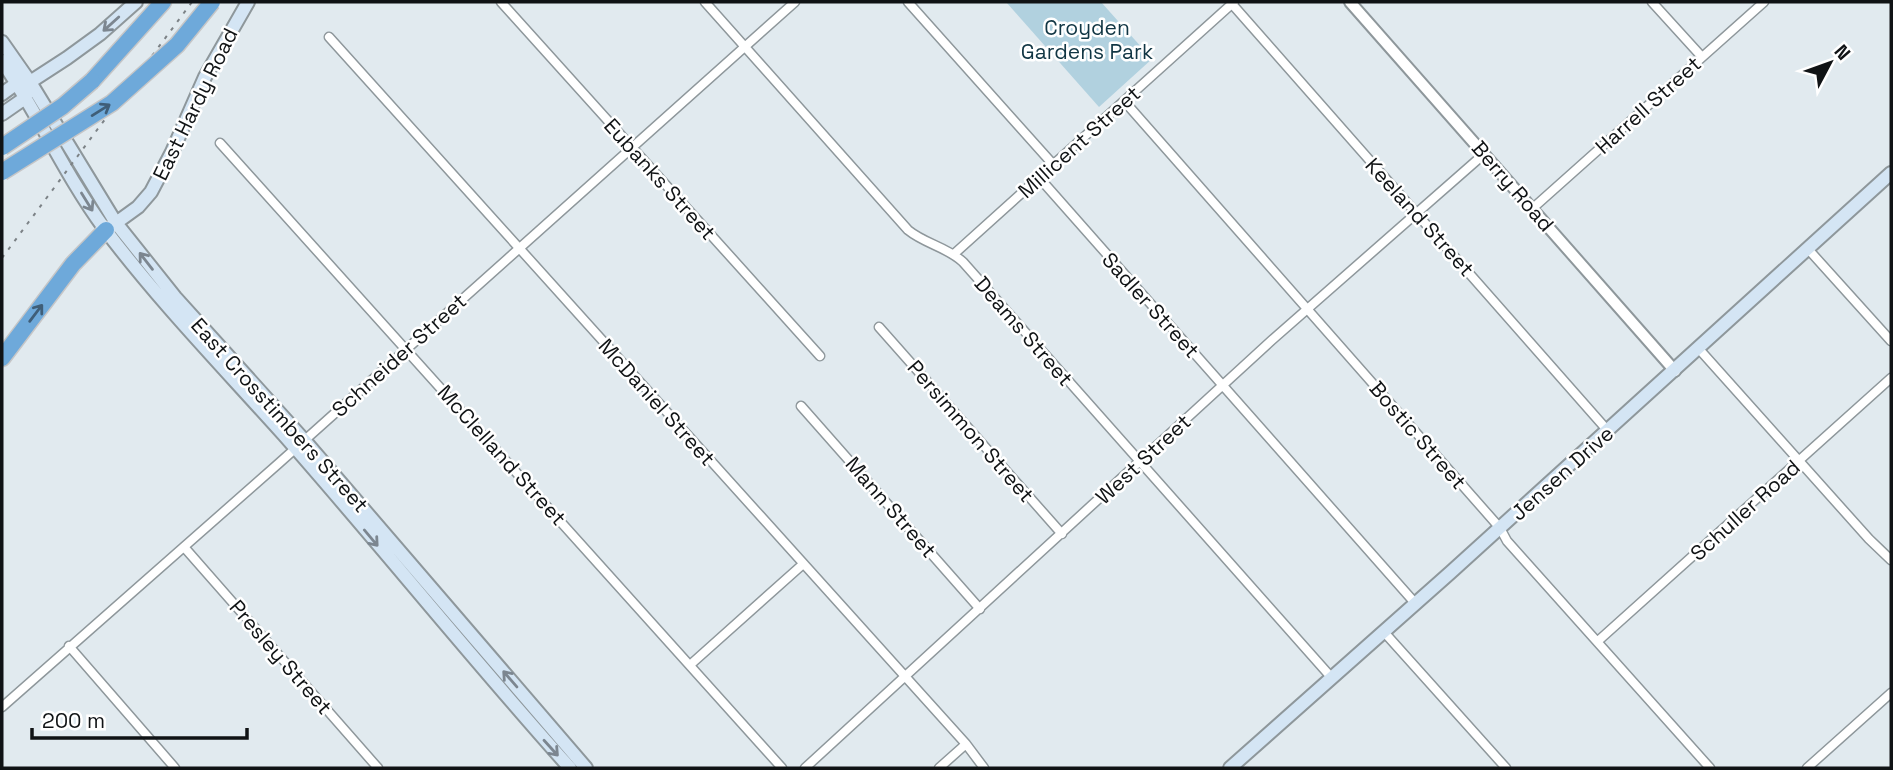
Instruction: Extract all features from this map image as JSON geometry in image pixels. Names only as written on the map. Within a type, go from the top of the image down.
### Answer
[{"type":"highway","points":[[2,147],[63,106],[92,81],[163,2]]},
{"type":"highway","points":[[2,172],[112,103],[177,45],[212,2]]},
{"type":"highway","points":[[2,358],[73,264],[111,227]]},
{"type":"main road","points":[[2,94],[24,83],[100,34],[136,2]]},
{"type":"main road","name":"East Hardy Road","points":[[111,227],[151,192],[205,77],[248,2]]},
{"type":"main road","name":"East Crosstimbers Street","points":[[2,42],[111,227],[170,301],[300,444],[357,512],[441,621],[586,768]]},
{"type":"main road","name":"East Crosstimbers Street","points":[[2,61],[24,83]]},
{"type":"main road","points":[[2,114],[25,98],[24,83]]},
{"type":"main road","name":"East Crosstimbers Street","points":[[25,98],[90,208],[111,227]]},
{"type":"main road","name":"Jensen Drive","points":[[1230,768],[1675,371],[1891,173]]},
{"type":"main road","name":"East Crosstimbers Street","points":[[357,512],[452,612],[570,768]]},
{"type":"main road","points":[[441,621],[452,612]]},
{"type":"street","name":"Eubanks Street","points":[[501,2],[820,356]]},
{"type":"street","name":"Deams Street","points":[[705,2],[908,230],[918,239],[954,254],[1331,677]]},
{"type":"street","name":"Schneider Street","points":[[2,707],[795,2]]},
{"type":"street","name":"Sadler Street","points":[[908,2],[1050,161],[1043,183],[1415,603]]},
{"type":"street","name":"Berry Road","points":[[1350,2],[1675,371]]},
{"type":"street","points":[[1652,2],[1702,57]]},
{"type":"street","name":"Harrell Street","points":[[1532,208],[1763,2]]},
{"type":"street","name":"Millicent Street","points":[[954,254],[1233,3]]},
{"type":"street","name":"Keeland Street","points":[[1233,3],[1608,431]]},
{"type":"street","name":"McDaniel Street","points":[[329,37],[985,768]]},
{"type":"street","name":"Bostic Street","points":[[1125,102],[1500,528],[1507,541],[1710,768]]},
{"type":"street","name":"McClelland Street","points":[[220,143],[782,768]]},
{"type":"street","name":"West Street","points":[[805,768],[1139,461],[1484,154]]},
{"type":"street","points":[[1808,249],[1891,341]]},
{"type":"street","name":"Persimmon Street","points":[[879,327],[1062,534]]},
{"type":"street","points":[[1699,349],[1869,539],[1891,560]]},
{"type":"street","name":"Schuller Road","points":[[1598,641],[1891,378]]},
{"type":"street","name":"Mann Street","points":[[801,406],[980,608]]},
{"type":"street","name":"Presley Street","points":[[184,547],[377,768]]},
{"type":"street","points":[[690,665],[803,565]]},
{"type":"street","points":[[1384,632],[1506,768]]},
{"type":"street","points":[[69,646],[175,768]]},
{"type":"street","points":[[1807,768],[1891,693]]},
{"type":"street","points":[[939,768],[966,744]]},
{"type":"green space","name":"Croyden Gardens Park","points":[[1006,2],[1101,2],[1152,59],[1099,107]]},
{"type":"railway","points":[[2,258],[192,2]]}]
